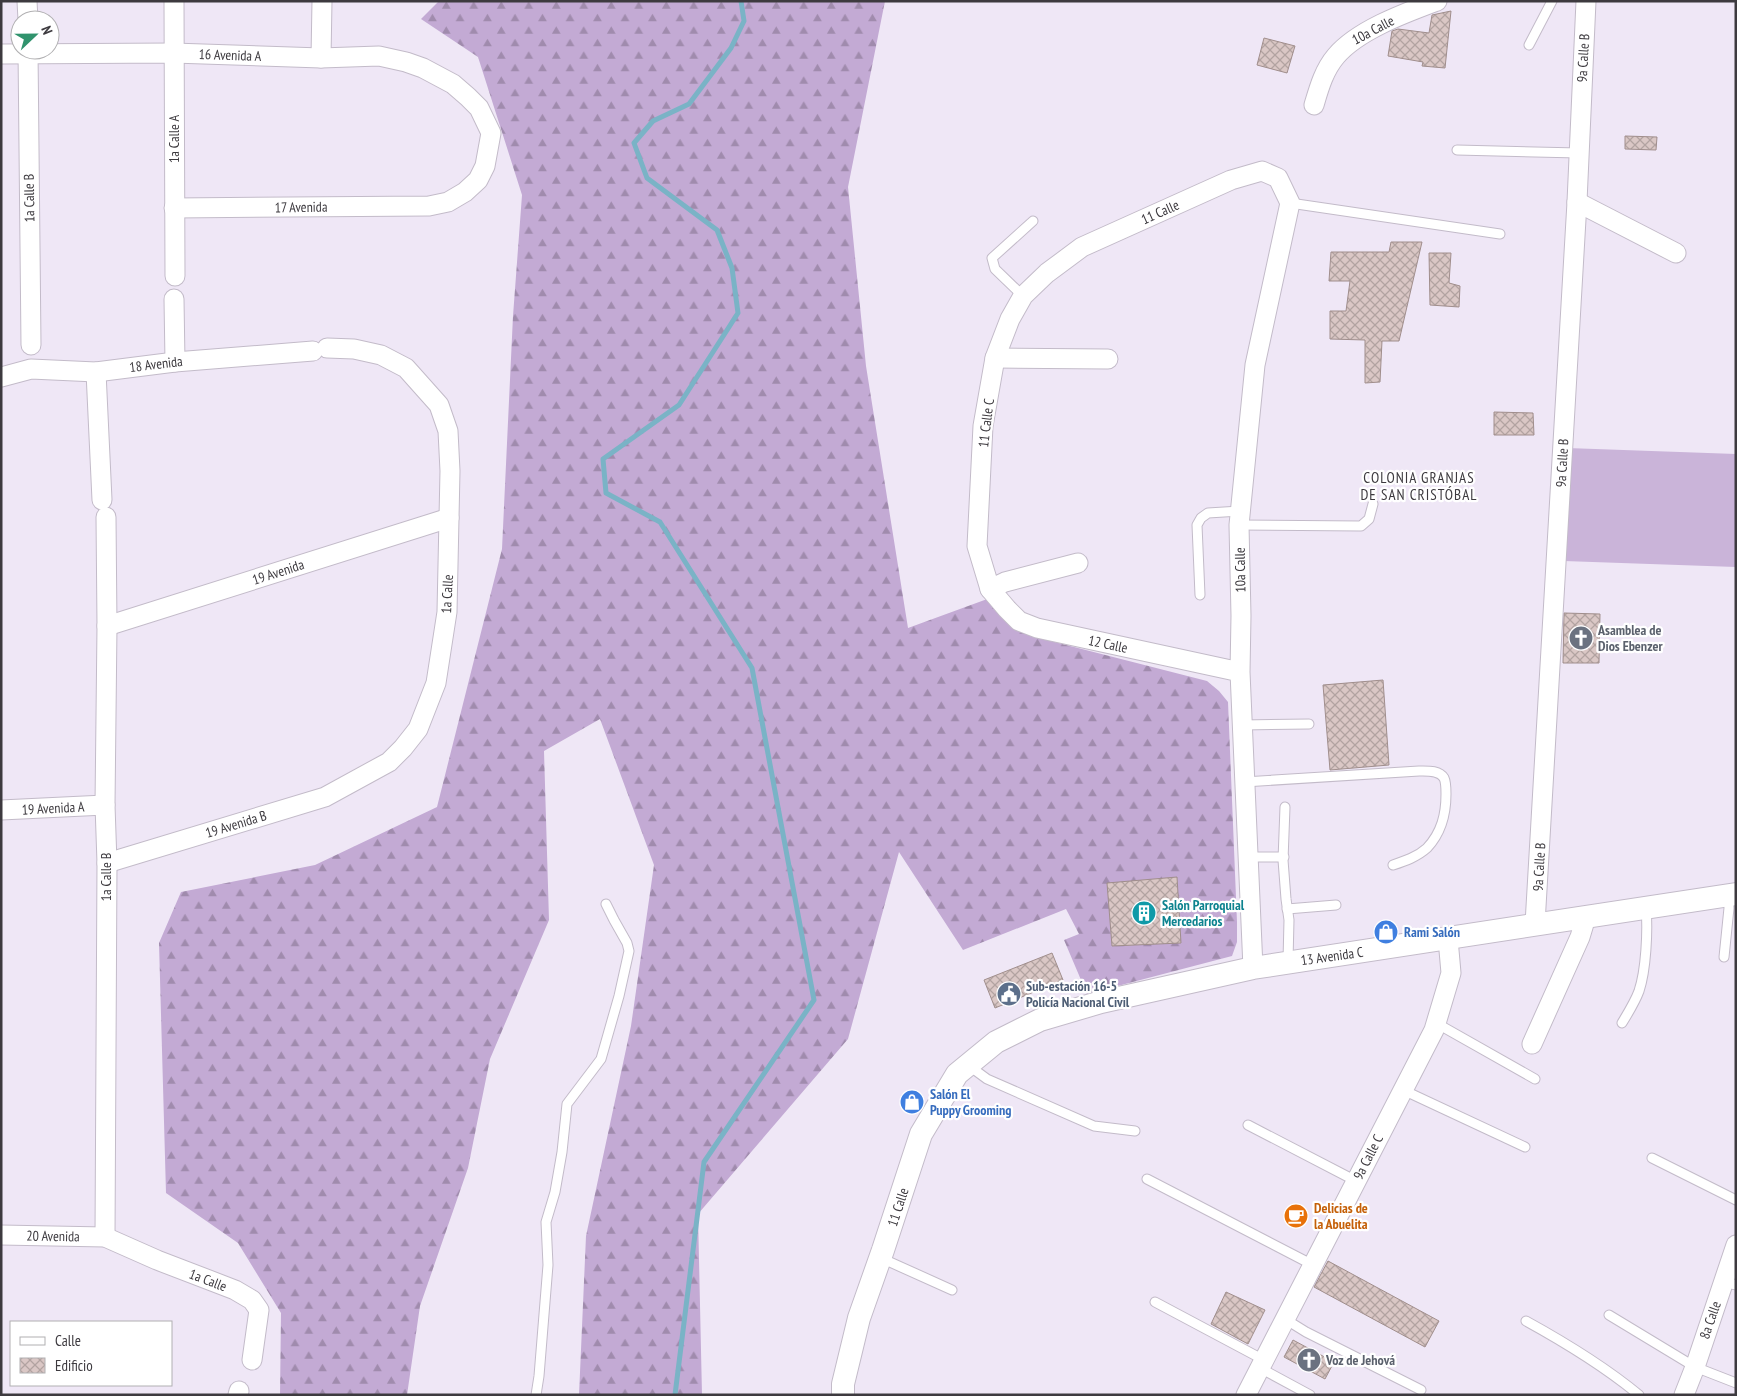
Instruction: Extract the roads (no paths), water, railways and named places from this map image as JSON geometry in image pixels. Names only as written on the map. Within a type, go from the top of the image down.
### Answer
[{"type":"street","name":"1a Calle A","points":[[174,1],[175,276]]},
{"type":"street","points":[[320,58],[322,1]]},
{"type":"street","name":"10a Calle","points":[[1314,105],[1323,77],[1335,56],[1353,38],[1437,1]]},
{"type":"street","name":"9a Calle B","points":[[1535,924],[1577,202],[1586,1]]},
{"type":"street","name":"16 Avenida A","points":[[60,52],[173,53],[320,58],[379,56],[423,68],[453,84]]},
{"type":"street","name":"1a Calle B","points":[[28,60],[31,345]]},
{"type":"street","name":"17 Avenida","points":[[174,208],[429,206],[448,202],[465,192],[478,180],[486,166],[490,148],[490,134],[479,108],[453,84]]},
{"type":"street","name":"11 Calle","points":[[1047,273],[1082,247],[1231,180],[1262,171],[1278,178],[1290,203]]},
{"type":"street","points":[[1577,202],[1676,253]]},
{"type":"street","name":"10a Calle","points":[[1253,968],[1240,672],[1240,518],[1255,365],[1290,203]]},
{"type":"street","name":"11 Calle C","points":[[990,589],[977,546],[983,426],[995,358],[1010,319],[1023,296],[1047,273]]},
{"type":"street","points":[[174,299],[175,362]]},
{"type":"street","name":"18 Avenida","points":[[1,376],[31,369],[96,372],[175,362],[354,349],[381,355],[406,368],[424,387]]},
{"type":"street","points":[[995,358],[1108,359]]},
{"type":"street","name":"1a Calle B","points":[[96,372],[104,509],[107,626],[105,1237]]},
{"type":"street","name":"1a Calle","points":[[363,777],[389,762],[418,729],[436,684],[446,612],[450,471],[448,431],[439,404],[424,387]]},
{"type":"street","name":"19 Avenida","points":[[107,626],[449,518]]},
{"type":"street","points":[[990,589],[1005,582],[1078,563]]},
{"type":"street","name":"12 Calle","points":[[990,589],[1019,621],[1037,628],[1240,672]]},
{"type":"street","name":"19 Avenida B","points":[[107,863],[325,797],[363,777]]},
{"type":"street","name":"19 Avenida A","points":[[1,810],[105,805]]},
{"type":"street","name":"13 Avenida C","points":[[996,1042],[1040,1020],[1101,1002],[1253,968],[1732,895]]},
{"type":"street","points":[[1532,1044],[1580,937],[1586,917]]},
{"type":"street","name":"9a Calle C","points":[[1246,1395],[1436,1023],[1451,973],[1448,939]]},
{"type":"street","name":"11 Calle","points":[[843,1395],[843,1384],[859,1318],[921,1134],[957,1074],[996,1042]]},
{"type":"street","name":"20 Avenida","points":[[1,1235],[105,1237]]},
{"type":"street","name":"1a Calle","points":[[105,1237],[156,1260],[235,1290],[252,1300],[259,1310],[252,1360]]},
{"type":"street","name":"8a Calle","points":[[1684,1395],[1731,1274],[1736,1245]]},
{"type":"lane","points":[[1529,45],[1552,1]]},
{"type":"lane","points":[[1457,150],[1579,153]]},
{"type":"lane","points":[[1290,203],[1500,234]]},
{"type":"lane","points":[[1023,296],[995,269],[992,258],[1033,221]]},
{"type":"lane","points":[[1200,595],[1197,525],[1201,518],[1208,513],[1240,518],[1361,526],[1369,519],[1373,504]]},
{"type":"lane","points":[[1242,724],[1309,724]]},
{"type":"lane","points":[[1244,782],[1419,770],[1437,772],[1444,778],[1446,788],[1446,812],[1442,824],[1429,846],[1418,855],[1393,866]]},
{"type":"lane","points":[[1285,807],[1284,857],[1290,932],[1288,963]]},
{"type":"lane","points":[[1248,857],[1284,857]]},
{"type":"lane","points":[[1724,957],[1732,895]]},
{"type":"lane","points":[[536,1395],[548,1265],[546,1222],[555,1192],[562,1152],[567,1104],[601,1059],[619,996],[629,951],[627,943],[606,904]]},
{"type":"lane","points":[[1288,909],[1336,905]]},
{"type":"lane","points":[[1622,1023],[1639,991],[1647,923],[1646,908]]},
{"type":"lane","points":[[1436,1023],[1535,1078]]},
{"type":"lane","points":[[968,1065],[987,1079],[1094,1126],[1135,1131]]},
{"type":"lane","points":[[1403,1090],[1525,1147]]},
{"type":"lane","points":[[1248,1125],[1356,1181]]},
{"type":"lane","points":[[1652,1158],[1736,1200]]},
{"type":"lane","points":[[1147,1180],[1313,1265]]},
{"type":"lane","points":[[880,1258],[952,1290]]},
{"type":"lane","points":[[1155,1302],[1262,1364],[1310,1395]]},
{"type":"lane","points":[[1609,1315],[1694,1367],[1736,1382]]},
{"type":"lane","points":[[1285,1319],[1306,1332],[1421,1390]]},
{"type":"lane","points":[[1526,1321],[1568,1344],[1621,1380],[1639,1395]]},
{"type":"waterway","points":[[675,1395],[704,1162],[814,1000],[752,668],[660,522],[606,493],[603,459],[679,405],[738,313],[732,268],[717,230],[647,178],[634,143],[653,121],[689,104],[731,48],[744,21],[741,1]]},
{"type":"place","name":"Asamblea de Dios Ebenzer","points":[[1581,638]]},
{"type":"place","name":"Salón Parroquial Mercedarios","points":[[1144,913]]},
{"type":"place","name":"Rami Salón","points":[[1386,932]]},
{"type":"place","name":"Sub-estación 16-5 Policía Nacional Civil","points":[[1009,994]]},
{"type":"place","name":"Salón El Puppy Grooming","points":[[912,1102]]},
{"type":"place","name":"Delicias de la Abuelita","points":[[1296,1216]]},
{"type":"place","name":"Voz de Jehová","points":[[1309,1360]]},
{"type":"district","name":"COLONIA GRANJAS DE SAN CRISTÓBAL","points":[[1419,486]]}]
